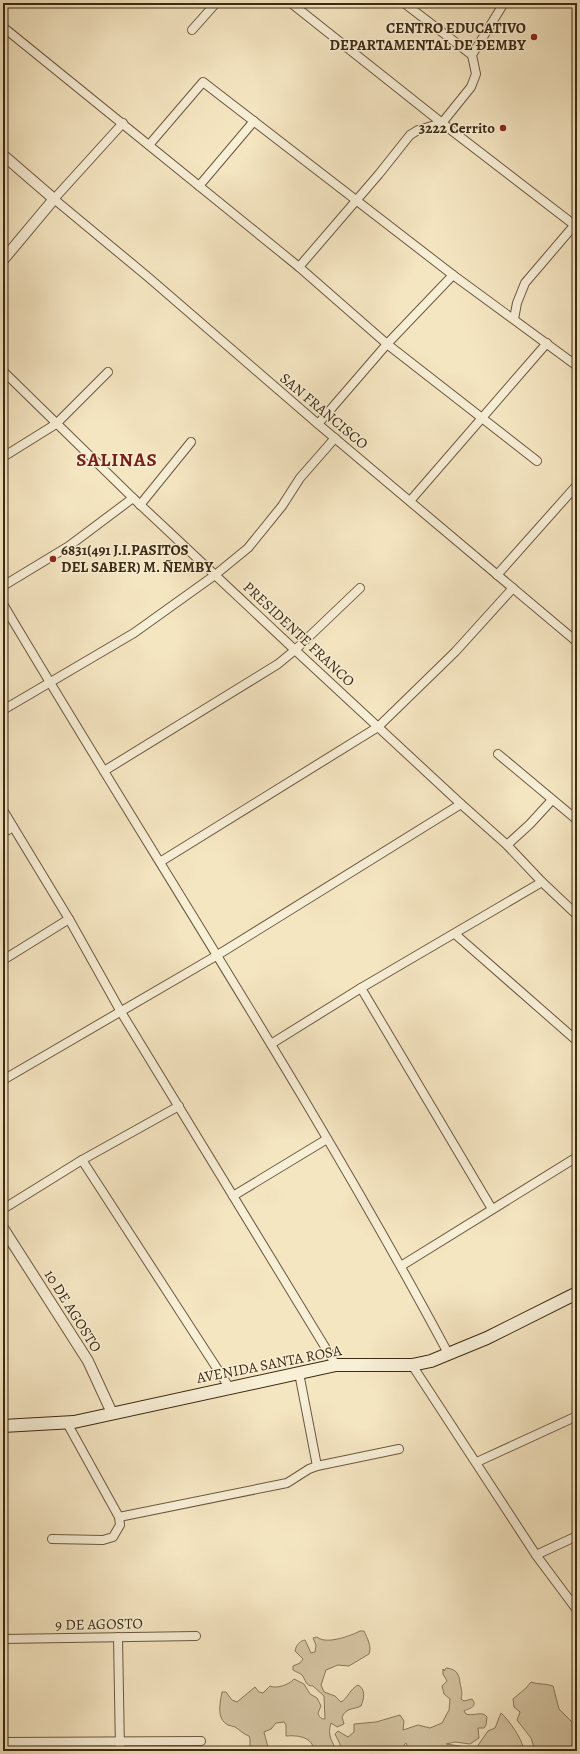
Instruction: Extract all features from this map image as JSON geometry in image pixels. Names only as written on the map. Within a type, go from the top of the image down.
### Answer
[{"type":"main road","name":"AVENIDA SANTA ROSA","points":[[3,1426],[67,1423],[336,1365],[412,1365],[431,1361],[449,1355],[487,1338],[577,1293]]},
{"type":"street","points":[[192,30],[216,3]]},
{"type":"street","points":[[291,3],[442,123],[576,225],[525,283],[517,303],[514,319]]},
{"type":"street","points":[[299,268],[410,135],[418,130],[442,123],[471,87],[476,74],[472,55],[404,3]]},
{"type":"street","points":[[472,55],[504,3]]},
{"type":"street","points":[[3,27],[149,144],[299,268],[387,344],[537,461]]},
{"type":"street","points":[[149,144],[203,82],[453,275],[577,366]]},
{"type":"street","points":[[199,186],[254,121]]},
{"type":"street","points":[[3,260],[54,199],[123,123]]},
{"type":"street","points":[[3,155],[54,199]]},
{"type":"street","name":"SAN FRANCISCO","points":[[54,199],[148,277],[497,576],[577,642]]},
{"type":"street","points":[[318,424],[387,344],[453,275]]},
{"type":"street","points":[[410,502],[547,343]]},
{"type":"street","name":"PRESIDENTE FRANCO","points":[[3,372],[140,505],[461,804],[507,844],[542,882],[577,915]]},
{"type":"street","points":[[3,457],[56,424],[108,372]]},
{"type":"street","points":[[3,710],[134,633],[215,575],[248,548],[282,506],[300,478],[335,438]]},
{"type":"street","points":[[140,505],[191,442]]},
{"type":"street","points":[[497,576],[577,485]]},
{"type":"street","points":[[3,586],[69,546],[133,498]]},
{"type":"street","points":[[104,771],[278,664],[295,650],[360,588]]},
{"type":"street","points":[[160,862],[378,727],[455,652],[513,588]]},
{"type":"street","points":[[3,604],[327,1139],[401,1266],[449,1355]]},
{"type":"street","points":[[498,754],[577,820]]},
{"type":"street","points":[[507,844],[530,824],[552,800]]},
{"type":"street","points":[[3,1080],[216,956],[461,804]]},
{"type":"street","points":[[3,810],[69,919],[121,1012],[336,1365]]},
{"type":"street","points":[[3,833],[13,827]]},
{"type":"street","points":[[270,1044],[361,988],[542,882]]},
{"type":"street","points":[[3,960],[69,919]]},
{"type":"street","points":[[455,934],[577,1041]]},
{"type":"street","points":[[361,988],[492,1209]]},
{"type":"street","points":[[3,1209],[82,1160],[179,1106]]},
{"type":"street","points":[[233,1196],[327,1139]]},
{"type":"street","points":[[401,1266],[577,1158]]},
{"type":"street","points":[[82,1160],[229,1387]]},
{"type":"street","name":"10 DE AGOSTO","points":[[3,1228],[88,1361],[112,1413]]},
{"type":"street","points":[[412,1365],[477,1462],[536,1555],[577,1610]]},
{"type":"street","points":[[299,1373],[317,1466]]},
{"type":"street","points":[[477,1462],[577,1416]]},
{"type":"street","points":[[52,1539],[103,1540],[113,1537],[118,1531],[120,1525],[119,1517],[67,1423]]},
{"type":"street","points":[[119,1517],[287,1483],[309,1469],[317,1466],[399,1449]]},
{"type":"street","points":[[536,1555],[577,1536]]},
{"type":"street","name":"9 DE AGOSTO","points":[[3,1639],[196,1636]]},
{"type":"street","points":[[118,1637],[120,1751]]},
{"type":"street","points":[[3,1742],[201,1741]]},
{"type":"shaded area","points":[[364,1631],[368,1639],[370,1645],[369,1654],[349,1666],[338,1665],[326,1670],[321,1685],[324,1692],[335,1696],[341,1702],[358,1685],[361,1687],[363,1692],[361,1706],[350,1709],[344,1714],[342,1717],[344,1724],[337,1727],[331,1723],[330,1735],[337,1751],[314,1751],[313,1746],[308,1740],[295,1736],[286,1736],[286,1725],[284,1722],[276,1723],[271,1729],[264,1732],[269,1751],[250,1751],[249,1736],[235,1727],[228,1725],[222,1719],[220,1715],[220,1701],[222,1692],[226,1692],[232,1700],[237,1702],[255,1687],[259,1692],[263,1693],[270,1686],[282,1686],[294,1679],[304,1684],[310,1694],[317,1698],[321,1706],[318,1714],[321,1718],[325,1719],[324,1696],[313,1686],[308,1685],[301,1674],[293,1670],[293,1666],[300,1663],[303,1659],[295,1651],[296,1647],[300,1642],[305,1640],[311,1653],[315,1652],[316,1645],[313,1638],[317,1637],[332,1640]]},
{"type":"shaded area","points":[[446,1668],[452,1669],[458,1674],[462,1691],[461,1699],[464,1701],[472,1699],[474,1702],[474,1706],[464,1711],[466,1714],[483,1714],[487,1717],[484,1728],[478,1728],[479,1738],[470,1744],[455,1742],[446,1744],[466,1747],[466,1751],[409,1751],[406,1743],[404,1745],[406,1748],[405,1751],[341,1751],[340,1744],[335,1734],[338,1731],[348,1737],[354,1732],[354,1724],[376,1722],[400,1715],[404,1721],[403,1730],[418,1725],[430,1728],[442,1723],[449,1710],[450,1699],[444,1694],[442,1686],[447,1681],[443,1674],[443,1669],[444,1671]]},
{"type":"shaded area","points":[[531,1682],[553,1686],[559,1709],[577,1727],[577,1751],[535,1751],[531,1738],[517,1720],[520,1712],[514,1707],[513,1699]]},
{"type":"shaded area","points":[[501,1713],[515,1730],[524,1751],[474,1751],[488,1731],[495,1728]]},
{"type":"place","name":"CENTRO EDUCATIVO DEPARTAMENTAL DE ÐEMBY","points":[[534,37]]},
{"type":"place","name":"3222 Cerrito","points":[[503,128]]},
{"type":"place","name":"6831(491 J.I.PASITOS DEL SABER) M. ÑEMBY","points":[[53,559]]},
{"type":"district","name":"SALINAS","points":[[117,460]]}]
